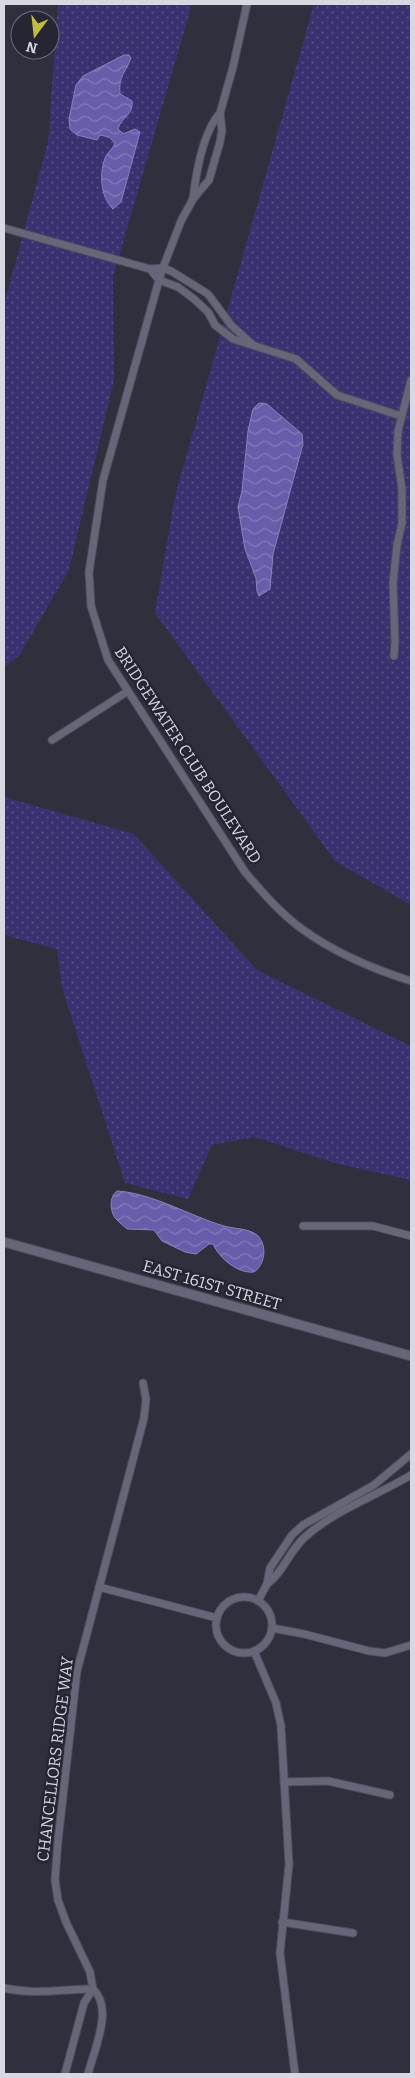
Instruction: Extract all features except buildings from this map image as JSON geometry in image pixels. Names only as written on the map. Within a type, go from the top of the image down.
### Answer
[{"type":"street","name":"BRIDGEWATER CLUB BOULEVARD","points":[[247,4],[220,113],[221,136],[209,180],[193,199],[181,221],[163,268],[103,480],[89,572],[91,606],[98,634],[108,660],[245,872],[267,898],[301,928],[349,957],[383,972],[411,981]]},
{"type":"street","name":"BRIDGEWATER CLUB BOULEVARD","points":[[193,199],[210,125],[220,113]]},
{"type":"street","points":[[4,228],[150,268],[163,268],[201,288],[208,294],[236,331],[252,345]]},
{"type":"street","points":[[150,268],[159,280],[186,292],[208,312],[215,324],[228,335],[240,342],[296,359],[310,370],[329,390],[344,399],[401,416]]},
{"type":"street","points":[[208,312],[217,306]]},
{"type":"street","points":[[394,656],[393,583],[396,545],[402,523],[402,490],[397,455],[401,416],[411,380]]},
{"type":"street","points":[[52,740],[128,691]]},
{"type":"street","points":[[303,1226],[373,1226],[411,1236]]},
{"type":"street","name":"EAST 161ST STREET","points":[[4,1242],[411,1356]]},
{"type":"street","name":"CHANCELLORS RIDGE WAY","points":[[88,2074],[103,2012],[100,1995],[93,1989],[90,1972],[62,1913],[55,1873],[75,1681],[144,1418],[146,1400],[144,1383]]},
{"type":"street","points":[[258,1601],[266,1584],[270,1568],[292,1534],[303,1525],[374,1485],[411,1454]]},
{"type":"street","points":[[266,1584],[275,1579],[296,1545],[315,1528],[411,1476]]},
{"type":"street","points":[[99,1587],[218,1618]]},
{"type":"street","points":[[244,1598],[258,1601],[270,1616],[272,1628],[266,1642],[254,1651],[239,1652],[226,1646],[218,1633],[218,1618],[225,1605],[230,1601],[244,1598]]},
{"type":"street","points":[[272,1628],[385,1653],[411,1645]]},
{"type":"street","points":[[254,1651],[280,1717],[289,1864],[280,1941],[295,2074]]},
{"type":"street","points":[[284,1782],[328,1781],[390,1795]]},
{"type":"street","points":[[282,1922],[353,1933]]},
{"type":"street","points":[[4,1988],[22,1992],[93,1989]]},
{"type":"street","points":[[65,2074],[84,2003],[93,1989]]},
{"type":"shaded area","points":[[58,4],[192,4],[113,277],[114,380],[69,570],[19,656],[4,667],[4,305],[48,142],[54,60],[60,60],[60,10],[58,10]]},
{"type":"shaded area","points":[[314,4],[411,4],[411,905],[335,861],[155,613],[175,496]]},
{"type":"shaded area","points":[[4,797],[134,834],[257,970],[411,1046],[411,1180],[338,1164],[255,1137],[212,1145],[188,1199],[125,1183],[62,988],[57,949],[4,935]]},
{"type":"water","points":[[124,55],[129,55],[131,58],[121,78],[120,94],[132,101],[132,106],[118,129],[123,134],[135,129],[140,132],[121,202],[113,209],[105,198],[103,191],[102,169],[106,156],[115,143],[109,137],[100,135],[97,140],[77,135],[70,129],[69,119],[76,85],[83,76]]},
{"type":"water","points":[[259,403],[267,404],[302,434],[303,444],[273,554],[270,589],[259,596],[256,578],[245,549],[238,507],[242,491],[248,431],[253,409]]},
{"type":"water","points":[[117,1191],[144,1196],[211,1222],[245,1230],[257,1235],[264,1249],[261,1265],[254,1272],[248,1272],[236,1268],[224,1260],[213,1244],[209,1244],[196,1254],[185,1252],[162,1241],[154,1230],[127,1229],[115,1218],[112,1211],[112,1199]]}]
